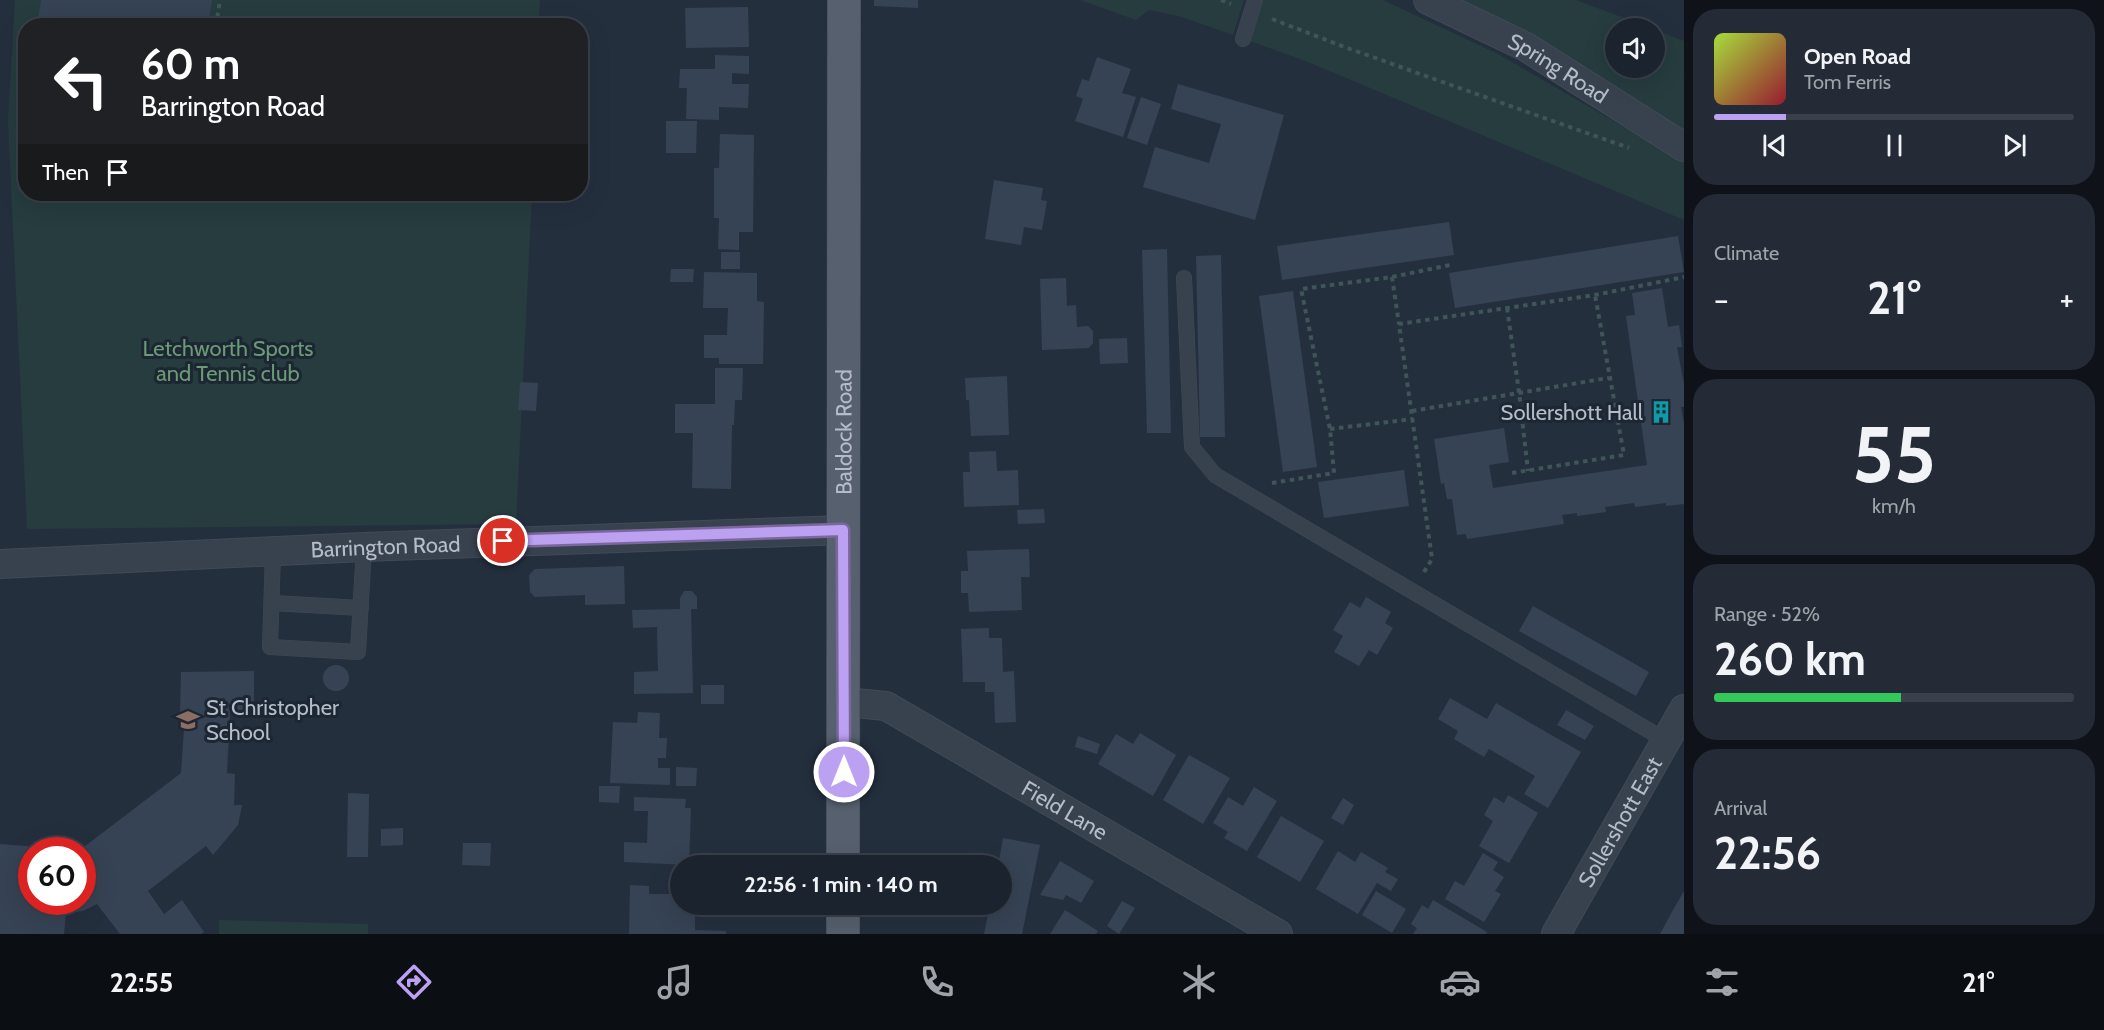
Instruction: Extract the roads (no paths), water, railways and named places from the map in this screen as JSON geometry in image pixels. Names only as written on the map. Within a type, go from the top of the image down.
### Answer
[{"type":"main road","name":"Baldock Road","points":[[843,855],[844,0]]},
{"type":"main road","points":[[843,915],[843,934]]},
{"type":"street","name":"Spring Road","points":[[1428,0],[1526,47],[1684,147]]},
{"type":"street","name":"Barrington Road","points":[[0,564],[364,547],[843,530]]},
{"type":"street","name":"Field Lane","points":[[844,702],[886,705],[1278,934]]},
{"type":"street","name":"Sollershott East","points":[[1556,934],[1684,709]]},
{"type":"lane","points":[[1243,39],[1254,6]]},
{"type":"lane","points":[[1184,278],[1192,447],[1215,474],[1665,740]]},
{"type":"lane","points":[[273,552],[270,647],[358,652],[364,547]]},
{"type":"lane","points":[[272,603],[361,608]]},
{"type":"place","name":"Sollershott Hall","points":[[1661,412]]},
{"type":"place","name":"St Christopher School","points":[[188,720]]},
{"type":"park label","name":"Letchworth Sports and Tennis club","points":[[228,360]]}]
